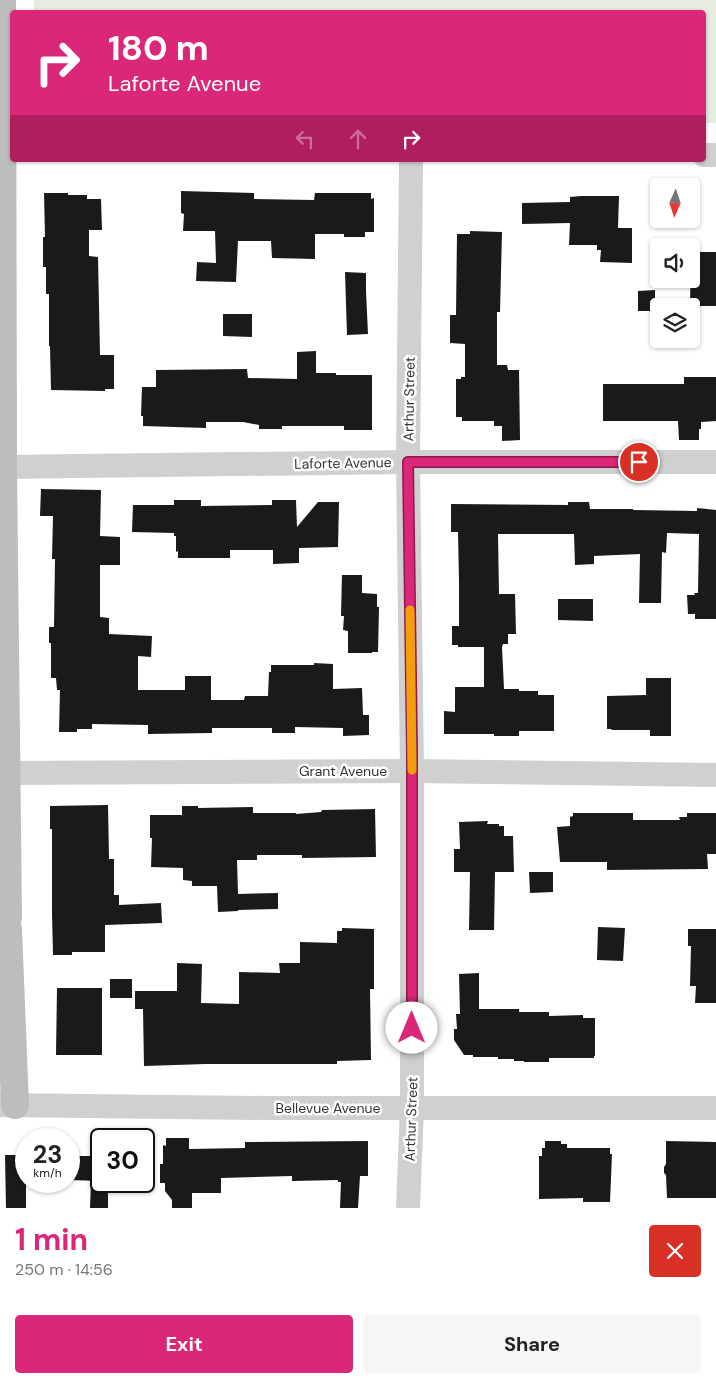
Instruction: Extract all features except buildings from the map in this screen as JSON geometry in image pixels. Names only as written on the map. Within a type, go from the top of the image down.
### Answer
[{"type":"main road","points":[[2,0],[5,150],[1,467],[3,773],[8,916],[8,1105]]},
{"type":"main road","points":[[0,950],[8,916]]},
{"type":"street","name":"Arthur Street","points":[[408,1208],[412,1107],[412,771],[408,462],[412,162]]},
{"type":"street","name":"Laforte Avenue","points":[[1,467],[408,462],[716,462]]},
{"type":"street","name":"Grant Avenue","points":[[3,773],[412,771],[716,775]]},
{"type":"street","name":"Bellevue Avenue","points":[[8,1105],[267,1108],[716,1108]]},
{"type":"shaded area","points":[[34,0],[716,0],[716,123],[706,123],[706,10],[34,10]]},
{"type":"slow traffic","points":[[410,610],[412,770]]},
{"type":"route","points":[[412,1028],[412,751],[408,462],[639,462]]}]
